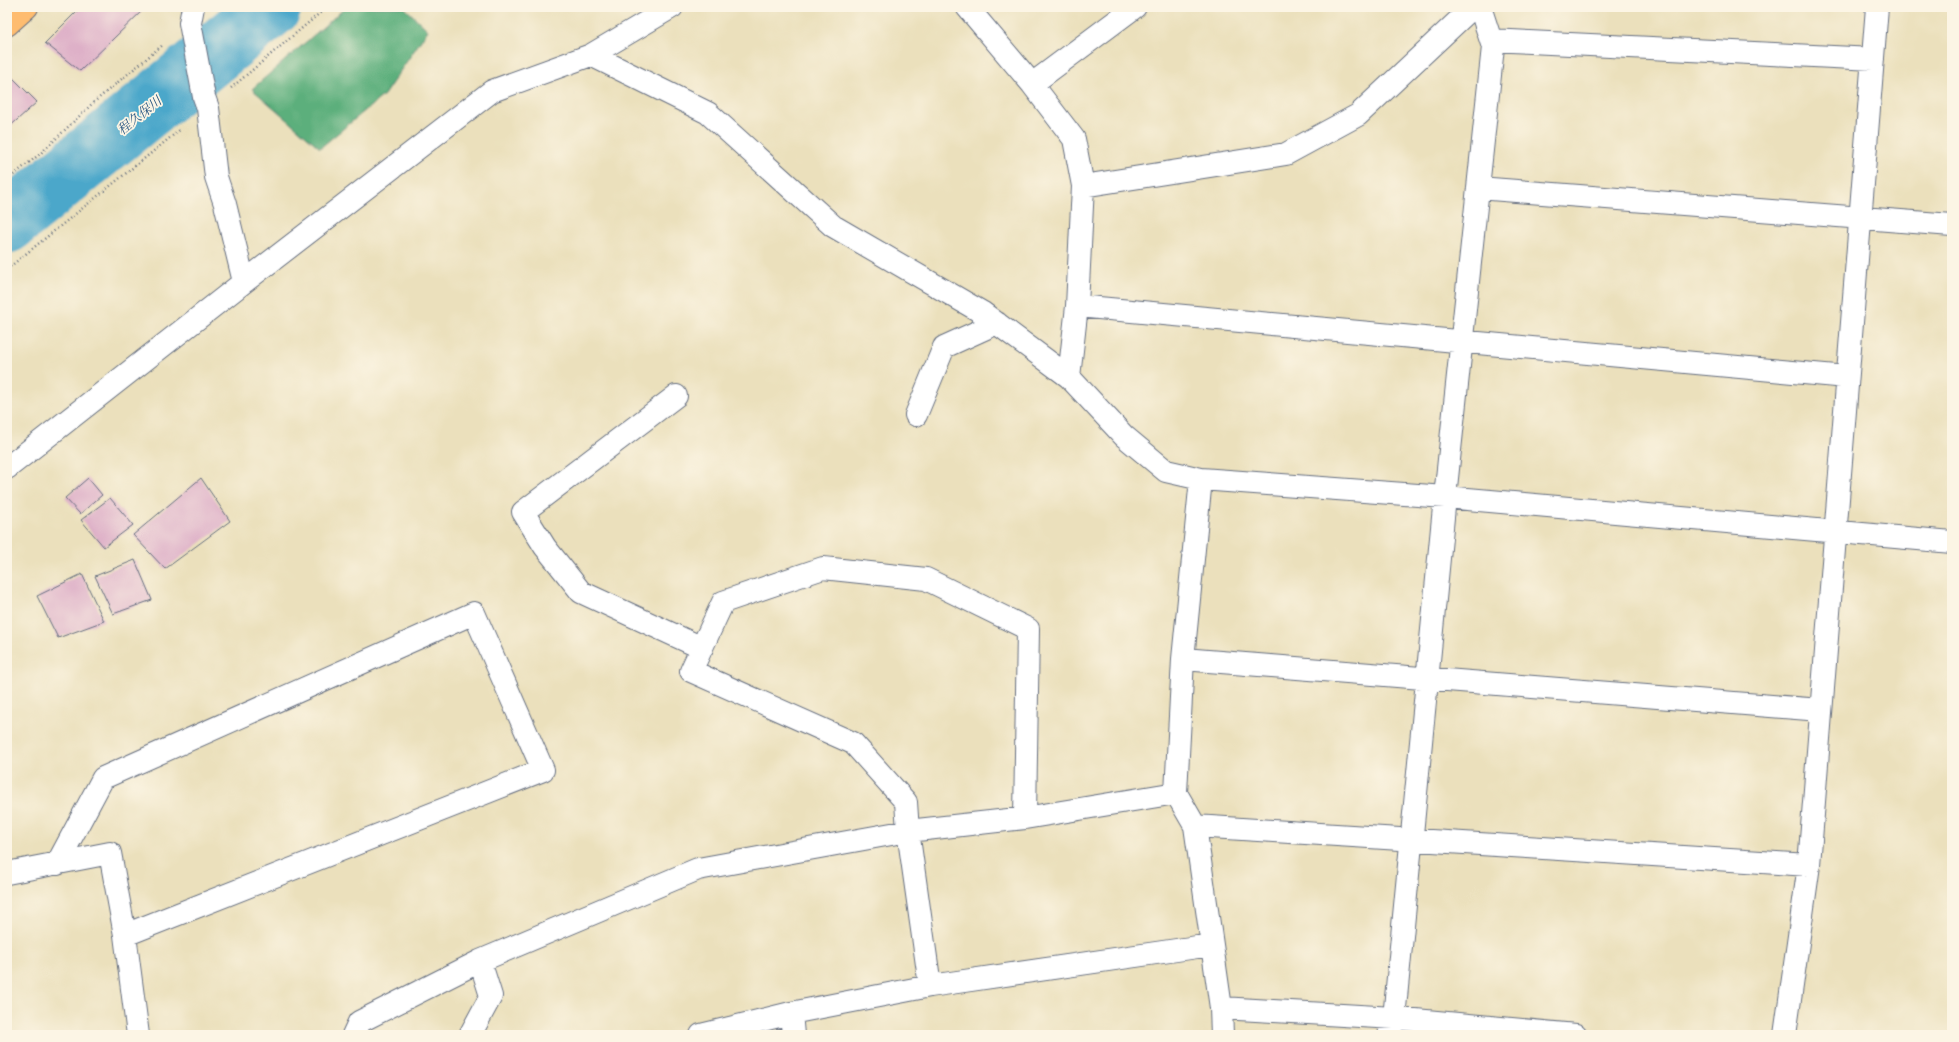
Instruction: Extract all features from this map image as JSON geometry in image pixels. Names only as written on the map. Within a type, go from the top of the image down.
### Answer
[{"type":"main road","points":[[7,26],[27,7]]},
{"type":"street","points":[[7,468],[244,282],[492,91],[591,55],[672,7]]},
{"type":"street","points":[[967,7],[1032,84],[1074,139],[1083,186],[1077,306],[1069,377]]},
{"type":"street","points":[[1032,84],[1135,7]]},
{"type":"street","points":[[1083,186],[1286,154],[1358,115],[1473,7]]},
{"type":"street","points":[[1392,1027],[1461,341],[1493,47],[1480,7]]},
{"type":"street","points":[[1785,1035],[1809,866],[1877,7]]},
{"type":"street","points":[[191,21],[206,103],[216,177],[225,204],[244,282]]},
{"type":"street","points":[[1491,40],[1873,59]]},
{"type":"street","points":[[591,55],[708,113],[833,226],[984,313],[1069,377],[1124,436],[1166,471],[1201,479],[1445,497],[1952,542]]},
{"type":"street","points":[[1478,188],[1952,225]]},
{"type":"street","points":[[1077,306],[1847,377]]},
{"type":"street","points":[[916,415],[944,347],[997,324]]},
{"type":"street","points":[[676,396],[522,512],[545,547],[581,592],[702,648]]},
{"type":"street","points":[[1201,479],[1183,659],[1176,793],[1195,826],[1221,1008],[1222,1035]]},
{"type":"street","points":[[930,986],[908,831],[906,802],[853,743],[691,671],[723,602],[823,568],[926,579],[1028,628],[1024,818]]},
{"type":"street","points":[[57,864],[103,778],[474,613],[543,770],[125,935]]},
{"type":"street","points":[[1183,659],[1821,710]]},
{"type":"street","points":[[353,1035],[359,1022],[480,961],[698,869],[908,831],[1024,818],[1176,793]]},
{"type":"street","points":[[1195,826],[1809,866]]},
{"type":"street","points":[[7,873],[110,853],[125,935],[132,1034]]},
{"type":"street","points":[[701,1035],[791,1014],[930,986],[1211,945]]},
{"type":"street","points":[[470,1035],[491,996],[480,961]]},
{"type":"street","points":[[1221,1008],[1392,1027],[1576,1035]]},
{"type":"street","points":[[791,1014],[793,1035]]},
{"type":"path","points":[[7,269],[206,103],[327,7]]},
{"type":"path","points":[[7,180],[40,154],[94,102],[191,21]]},
{"type":"green space","points":[[346,7],[404,7],[428,30],[384,95],[320,148],[252,89]]},
{"type":"building","points":[[81,7],[146,7],[80,71],[45,43]]},
{"type":"building","points":[[7,72],[37,102],[7,129]]},
{"type":"building","points":[[88,478],[102,495],[80,514],[65,498]]},
{"type":"building","points":[[201,478],[230,521],[165,569],[133,535]]},
{"type":"building","points":[[110,498],[133,525],[104,547],[81,520]]},
{"type":"building","points":[[135,560],[152,600],[113,614],[95,576]]},
{"type":"building","points":[[82,574],[104,621],[58,638],[37,596]]},
{"type":"waterway","name":"程久保川","points":[[7,223],[271,7]]}]
